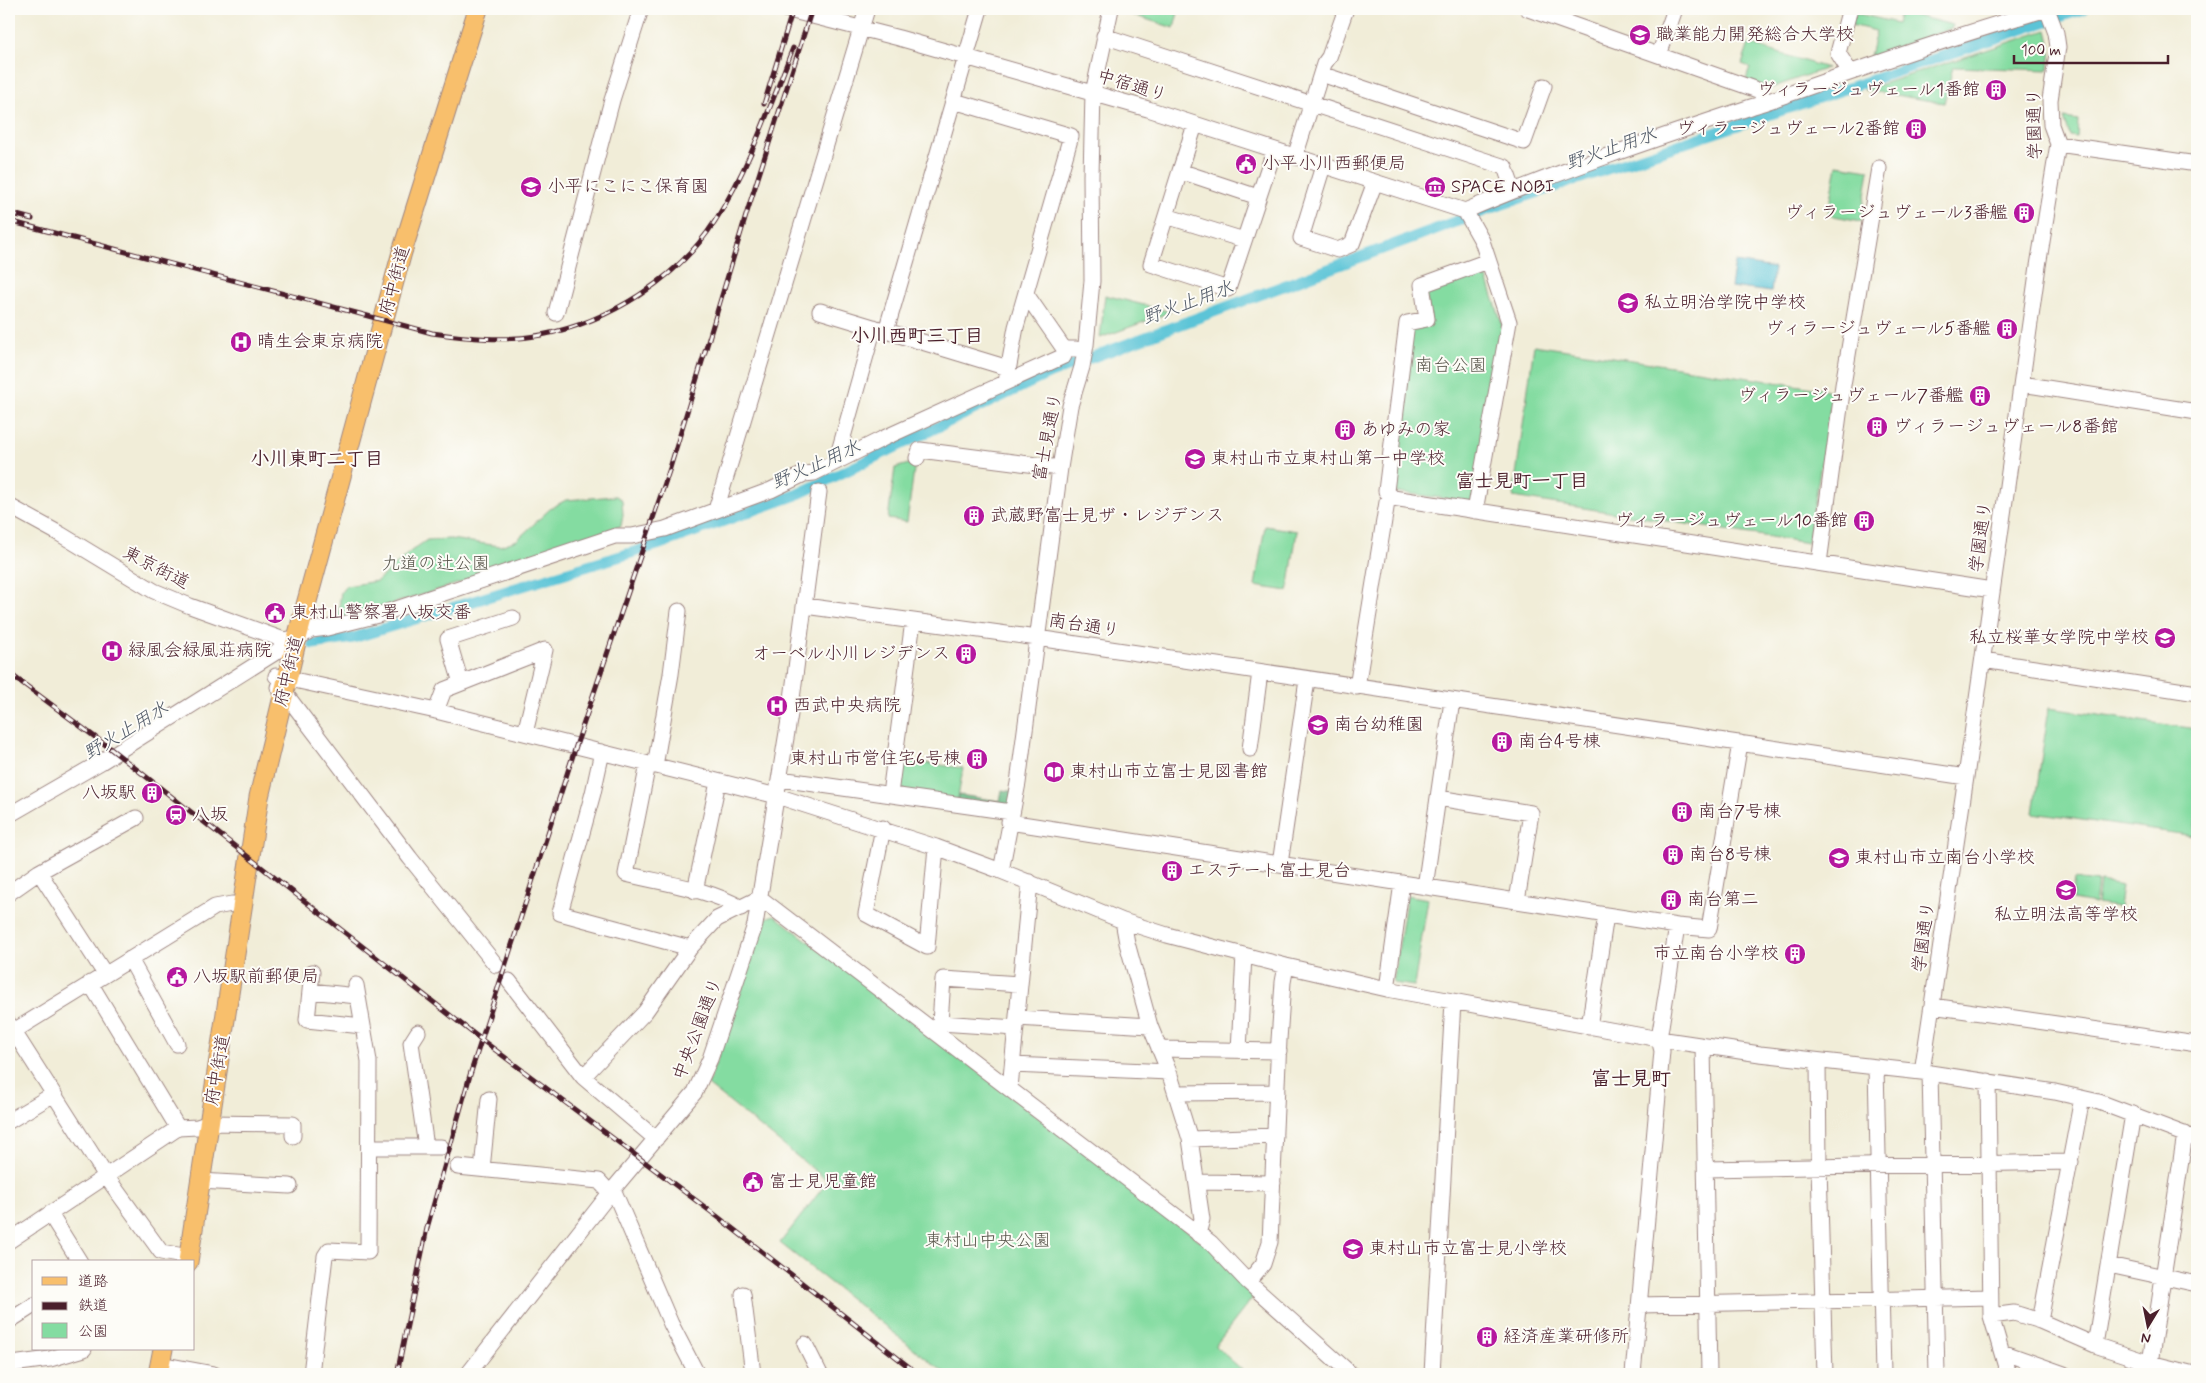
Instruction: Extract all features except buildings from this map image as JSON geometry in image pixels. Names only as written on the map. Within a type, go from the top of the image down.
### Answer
[{"type":"main road","name":"府中街道","points":[[181,1259],[203,1125],[220,1060],[238,904],[287,642],[390,250],[466,9]]},
{"type":"main road","name":"府中街道","points":[[287,642],[402,252],[478,9]]},
{"type":"main road","name":"府中街道","points":[[181,1259],[200,1181],[203,1125]]},
{"type":"street","points":[[556,313],[612,100],[641,9]]},
{"type":"street","name":"中宿通り","points":[[785,9],[861,27],[1093,93],[1375,182],[1468,216]]},
{"type":"street","points":[[716,510],[867,9]]},
{"type":"street","points":[[836,462],[954,101],[980,9]]},
{"type":"street","name":"富士見通り","points":[[1001,870],[1018,783],[1060,468],[1070,406],[1082,367],[1085,349],[1092,281],[1091,176],[1093,93],[1111,9]]},
{"type":"street","points":[[1295,157],[1321,74],[1346,9]]},
{"type":"street","points":[[1528,9],[1760,91],[1765,102]]},
{"type":"street","points":[[1660,55],[1675,9]]},
{"type":"street","points":[[1846,10],[1838,53],[1850,72]]},
{"type":"street","points":[[1475,511],[1509,322],[1488,261],[1468,216],[1513,190],[1974,30],[2048,11]]},
{"type":"street","name":"学園通り","points":[[1937,1374],[1932,1164],[1926,1072],[1932,1006],[2038,266],[2058,144],[2051,125],[2050,100],[2058,47],[2056,33],[2048,11]]},
{"type":"street","points":[[1104,36],[1504,167],[1513,190]]},
{"type":"street","points":[[1321,74],[1524,142],[1544,86]]},
{"type":"street","points":[[954,101],[1071,136],[1016,327],[1008,375]]},
{"type":"street","points":[[1195,125],[1151,264],[1228,288],[1274,150]]},
{"type":"street","points":[[2058,144],[2197,164]]},
{"type":"street","points":[[1323,166],[1301,238],[1328,247],[1338,250],[1352,244],[1375,182]]},
{"type":"street","points":[[1819,562],[1843,385],[1879,168]]},
{"type":"street","points":[[1180,171],[1258,197]]},
{"type":"street","points":[[1166,216],[1244,240]]},
{"type":"street","points":[[1488,261],[1422,285],[1426,319],[1407,323],[1386,491],[1393,498],[1992,590]]},
{"type":"street","points":[[1026,294],[1066,349],[1085,349]]},
{"type":"street","points":[[820,311],[880,329],[1008,375]]},
{"type":"street","points":[[11,810],[101,762],[287,642],[311,630],[328,628],[370,617],[449,593],[615,536],[632,536],[665,529],[771,490],[804,474],[814,473],[1008,375],[1064,356],[1066,349]]},
{"type":"street","points":[[2022,384],[2197,412]]},
{"type":"street","points":[[917,458],[920,450],[1060,468]]},
{"type":"street","name":"中央公園通り","points":[[468,1374],[615,1187],[695,1092],[710,1059],[755,925],[774,804],[780,779],[819,492]]},
{"type":"street","points":[[1357,687],[1387,502],[1393,498]]},
{"type":"street","name":"東京街道","points":[[9,506],[72,541],[154,591],[287,642]]},
{"type":"street","name":"南台通り","points":[[805,606],[1037,638],[1966,777]]},
{"type":"street","points":[[679,611],[671,674],[626,874],[695,891],[731,902],[741,908]]},
{"type":"street","points":[[461,683],[448,639],[513,618]]},
{"type":"street","points":[[890,794],[913,621]]},
{"type":"street","points":[[436,711],[444,690],[545,650],[525,733]]},
{"type":"street","points":[[1983,660],[2197,693]]},
{"type":"street","points":[[1250,749],[1260,672]]},
{"type":"street","points":[[1280,864],[1308,680]]},
{"type":"street","points":[[280,682],[436,711],[777,796],[882,828],[1001,870],[1123,921],[1167,935],[1286,966],[1387,989],[1659,1040],[1988,1081],[2082,1098],[2133,1114],[2191,1136],[2164,1277],[2150,1363]]},
{"type":"street","points":[[280,682],[410,858],[496,965]]},
{"type":"street","points":[[1425,887],[1452,701]]},
{"type":"street","points":[[780,779],[890,794],[1010,817],[1402,884],[1677,926],[1708,929],[1711,923],[1740,743]]},
{"type":"street","points":[[602,752],[593,793],[560,913],[690,948]]},
{"type":"street","points":[[695,891],[718,782]]},
{"type":"street","points":[[1438,798],[1531,813],[1517,901]]},
{"type":"street","points":[[9,893],[39,872],[136,818]]},
{"type":"street","points":[[882,828],[866,914],[927,947],[936,847]]},
{"type":"street","points":[[39,872],[105,974]]},
{"type":"street","points":[[1010,1088],[1030,882]]},
{"type":"street","points":[[1387,989],[1402,884]]},
{"type":"street","points":[[583,1077],[645,1012],[690,948],[717,919],[760,898],[938,1027],[1010,1088],[1211,1243],[1248,1282],[1351,1374]]},
{"type":"street","points":[[181,1259],[161,1252],[106,1176],[54,1094],[10,1030],[215,907],[238,904]]},
{"type":"street","points":[[1589,1027],[1606,915]]},
{"type":"street","points":[[1123,921],[1127,943],[1150,1026],[1169,1072],[1190,1138],[1202,1219],[1198,1234]]},
{"type":"street","points":[[1633,1374],[1662,1051],[1659,1040],[1677,926]]},
{"type":"street","points":[[1238,1050],[1244,955]]},
{"type":"street","points":[[130,958],[177,1044]]},
{"type":"street","points":[[1248,1282],[1263,1264],[1270,1242],[1283,982],[1286,966]]},
{"type":"street","points":[[312,972],[307,1020],[362,1026]]},
{"type":"street","points":[[938,1027],[943,979],[1020,984]]},
{"type":"street","points":[[509,981],[583,1077],[656,1139]]},
{"type":"street","points":[[90,983],[178,1128]]},
{"type":"street","points":[[310,991],[357,991],[369,1061],[368,1252],[330,1250],[326,1256],[310,1374]]},
{"type":"street","points":[[1432,1374],[1453,1002]]},
{"type":"street","points":[[1932,1006],[2197,1044]]},
{"type":"street","points":[[938,1027],[1017,1023],[1150,1026]]},
{"type":"street","points":[[369,1147],[434,1147],[410,1043],[418,1032]]},
{"type":"street","points":[[1704,1046],[1709,1374]]},
{"type":"street","points":[[1159,1049],[1279,1051]]},
{"type":"street","points":[[1818,1061],[1825,1374]]},
{"type":"street","points":[[1013,1065],[1169,1072]]},
{"type":"street","points":[[1876,1067],[1883,1374]]},
{"type":"street","points":[[1988,1081],[1991,1316],[2008,1374]]},
{"type":"street","points":[[1176,1093],[1277,1092]]},
{"type":"street","points":[[9,1121],[54,1094]]},
{"type":"street","points":[[2040,1321],[2082,1098]]},
{"type":"street","points":[[482,1169],[489,1099]]},
{"type":"street","points":[[2095,1345],[2110,1265],[2133,1114]]},
{"type":"street","points":[[9,1241],[178,1128],[203,1125],[293,1124],[293,1136]]},
{"type":"street","points":[[1190,1138],[1275,1136]]},
{"type":"street","points":[[1706,1169],[2071,1162]]},
{"type":"street","points":[[458,1167],[599,1181],[615,1187],[671,1324],[697,1374]]},
{"type":"street","points":[[200,1181],[290,1186]]},
{"type":"street","points":[[1197,1182],[1273,1183]]},
{"type":"street","points":[[50,1214],[79,1260]]},
{"type":"street","points":[[2110,1265],[2197,1284]]},
{"type":"street","points":[[743,1294],[753,1374]]},
{"type":"street","points":[[1640,1305],[1990,1296]]},
{"type":"street","points":[[9,1321],[32,1306]]},
{"type":"street","points":[[1991,1316],[2014,1312],[2095,1345],[2150,1363],[2194,1374]]},
{"type":"street","points":[[805,1344],[820,1374]]},
{"type":"street","points":[[12,1366],[50,1359],[81,1350]]},
{"type":"street","points":[[2002,1352],[2064,1374]]},
{"type":"street","points":[[167,1363],[214,1374]]},
{"type":"green space","points":[[1121,9],[1179,9],[1174,28],[1120,11]]},
{"type":"green space","points":[[1900,12],[1953,25],[1952,28],[1870,56],[1876,31],[1851,25],[1855,13],[1897,23]]},
{"type":"green space","points":[[2047,30],[2051,47],[2049,70],[1953,67],[1944,103],[1864,90]]},
{"type":"green space","points":[[1749,44],[1827,68],[1771,88],[1746,80],[1750,67],[1742,64]]},
{"type":"green space","points":[[2064,118],[2078,120],[2077,137],[2070,136]]},
{"type":"green space","points":[[1837,165],[1869,170],[1861,221],[1828,215]]},
{"type":"green space","name":"南台公園","points":[[1483,266],[1503,327],[1472,502],[1396,492],[1391,488],[1410,327],[1431,322],[1425,288]]},
{"type":"green space","points":[[1105,295],[1171,312],[1100,338]]},
{"type":"green space","points":[[1534,345],[1833,391],[1808,543],[1513,497]]},
{"type":"green space","points":[[915,462],[907,522],[888,519],[895,468]]},
{"type":"green space","name":"九道の辻公園","points":[[616,496],[622,500],[623,515],[621,526],[502,570],[337,621],[341,592],[346,586],[377,581],[411,551],[427,540],[450,539],[500,546],[517,540],[551,508],[566,500]]},
{"type":"green space","points":[[1265,526],[1297,531],[1288,591],[1255,586]]},
{"type":"green space","points":[[2049,708],[2197,729],[2197,811],[2194,836],[2033,813]]},
{"type":"green space","points":[[895,759],[963,768],[957,804],[890,794]]},
{"type":"green space","points":[[1002,790],[1017,792],[1013,810],[957,804],[959,795],[1000,801]]},
{"type":"green space","points":[[2075,879],[2098,882],[2095,904],[2072,900]]},
{"type":"green space","points":[[2100,882],[2122,886],[2119,907],[2097,904]]},
{"type":"green space","points":[[1407,895],[1428,899],[1414,986],[1393,983]]},
{"type":"green space","name":"東村山中央公園","points":[[774,915],[1215,1252],[1254,1296],[1215,1346],[1247,1374],[946,1374],[780,1243],[828,1181],[708,1085],[742,988],[763,919]]},
{"type":"water","points":[[1735,262],[1774,268],[1771,292],[1731,287]]},
{"type":"waterway","name":"野火止用水","points":[[313,644],[353,638],[657,545],[796,495],[1050,373],[1500,205],[2083,9]]},
{"type":"railway","points":[[764,104],[793,9]]},
{"type":"railway","points":[[397,1374],[427,1228],[470,1075],[576,746],[670,468],[748,209],[812,9]]},
{"type":"railway","points":[[9,221],[432,333],[500,339],[541,335],[592,320],[640,295],[662,279],[700,242],[727,201],[749,158],[793,48]]},
{"type":"railway","points":[[9,213],[32,219]]},
{"type":"railway","points":[[9,673],[107,746],[474,1034],[718,1217],[918,1374]]},
{"type":"place","name":"職業能力開発総合大学校","points":[[1640,35]]},
{"type":"place","name":"ヴィラージュヴェール1番館","points":[[1996,90]]},
{"type":"place","name":"ヴィラージュヴェール2番館","points":[[1916,129]]},
{"type":"place","name":"小平小川西郵便局","points":[[1246,164]]},
{"type":"place","name":"小平にこにこ保育園","points":[[531,187]]},
{"type":"place","name":"SPACE NOBI","points":[[1435,187]]},
{"type":"place","name":"ヴィラージュヴェール3番艦","points":[[2024,213]]},
{"type":"place","name":"私立明治学院中学校","points":[[1628,303]]},
{"type":"place","name":"ヴィラージュヴェール5番艦","points":[[2007,329]]},
{"type":"place","name":"晴生会東京病院","points":[[241,342]]},
{"type":"place","name":"ヴィラージュヴェール7番艦","points":[[1980,396]]},
{"type":"place","name":"ヴィラージュヴェール8番館","points":[[1877,427]]},
{"type":"place","name":"あゆみの家","points":[[1345,430]]},
{"type":"place","name":"東村山市立東村山第一中学校","points":[[1195,459]]},
{"type":"place","name":"武蔵野富士見ザ・レジデンス","points":[[974,516]]},
{"type":"place","name":"ヴィラージュヴェール10番館","points":[[1864,521]]},
{"type":"place","name":"東村山警察署八坂交番","points":[[275,613]]},
{"type":"place","name":"私立桜華女学院中学校","points":[[2165,638]]},
{"type":"place","name":"緑風会緑風荘病院","points":[[112,651]]},
{"type":"place","name":"オーベル小川レジデンス","points":[[966,654]]},
{"type":"place","name":"西武中央病院","points":[[777,706]]},
{"type":"place","name":"南台幼稚園","points":[[1318,725]]},
{"type":"place","name":"南台4号棟","points":[[1502,742]]},
{"type":"place","name":"東村山市営住宅6号棟","points":[[977,759]]},
{"type":"place","name":"東村山市立富士見図書館","points":[[1054,772]]},
{"type":"place","name":"八坂駅","points":[[152,793]]},
{"type":"place","name":"南台7号棟","points":[[1682,812]]},
{"type":"place","name":"八坂","points":[[176,815]]},
{"type":"place","name":"南台8号棟","points":[[1673,855]]},
{"type":"place","name":"東村山市立南台小学校","points":[[1839,858]]},
{"type":"place","name":"エステート富士見台","points":[[1172,871]]},
{"type":"place","name":"私立明法高等学校","points":[[2066,890]]},
{"type":"place","name":"南台第二","points":[[1671,900]]},
{"type":"place","name":"市立南台小学校","points":[[1795,954]]},
{"type":"place","name":"八坂駅前郵便局","points":[[177,977]]},
{"type":"place","name":"富士見児童館","points":[[753,1182]]},
{"type":"place","name":"東村山市立富士見小学校","points":[[1353,1249]]},
{"type":"place","name":"経済産業研修所","points":[[1487,1337]]},
{"type":"district","name":"小川西町三丁目","points":[[917,336]]},
{"type":"district","name":"小川東町二丁目","points":[[317,459]]},
{"type":"district","name":"富士見町一丁目","points":[[1522,481]]},
{"type":"district","name":"富士見町","points":[[1631,1079]]}]
